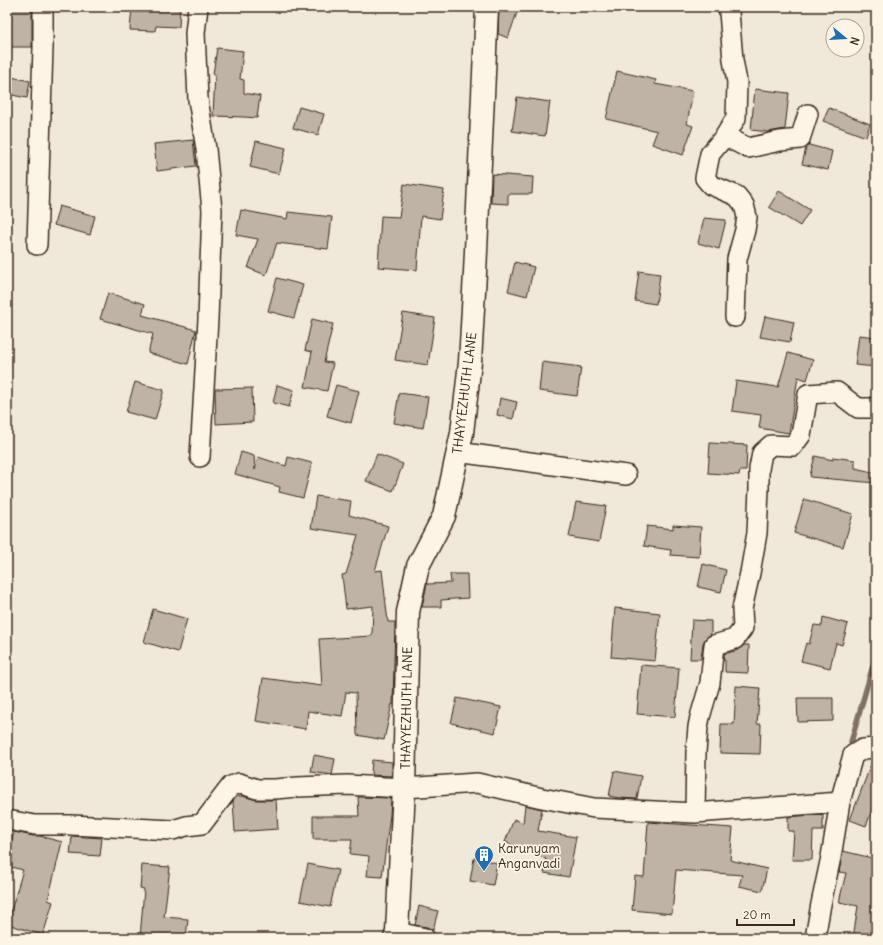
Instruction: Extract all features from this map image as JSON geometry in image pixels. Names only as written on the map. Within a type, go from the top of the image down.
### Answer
[{"type":"street","points":[[37,245],[43,7]]},
{"type":"street","points":[[198,7],[195,34],[198,99],[206,149],[212,210],[208,319],[200,457]]},
{"type":"street","name":"THAYYEZHUTH LANE","points":[[396,935],[404,788],[408,612],[418,566],[444,516],[462,433],[470,362],[487,7]]},
{"type":"street","points":[[730,7],[729,12],[736,82],[736,118],[725,136],[710,154],[705,178],[711,185],[737,196],[744,205],[747,217],[746,230],[737,259],[735,318]]},
{"type":"street","points":[[725,136],[748,148],[780,141],[800,139],[808,114]]},
{"type":"street","points":[[695,813],[698,727],[710,683],[714,645],[735,639],[743,628],[742,609],[757,533],[759,469],[762,453],[771,445],[793,446],[801,435],[808,394],[837,392],[858,408],[876,408]]},
{"type":"street","points":[[457,452],[626,475]]},
{"type":"street","points":[[815,938],[840,802],[853,755],[863,749],[876,748]]},
{"type":"street","points":[[7,820],[35,825],[71,825],[173,830],[186,826],[202,824],[231,786],[240,783],[257,789],[275,789],[347,785],[404,788],[477,783],[594,808],[695,813],[840,802]]},
{"type":"street","points":[[396,935],[425,938]]},
{"type":"building","points":[[7,7],[32,7],[32,47],[7,47]]},
{"type":"building","points":[[132,7],[171,7],[180,9],[179,27],[156,26],[155,31],[130,30]]},
{"type":"building","points":[[501,7],[519,7],[508,38],[498,34],[499,10]]},
{"type":"building","points":[[217,48],[243,51],[240,79],[244,80],[244,93],[260,96],[257,118],[213,116],[215,74],[213,74]]},
{"type":"building","points":[[617,71],[656,80],[655,84],[693,91],[687,124],[693,126],[683,155],[652,144],[657,131],[606,119]]},
{"type":"building","points":[[7,76],[30,81],[27,98],[7,94]]},
{"type":"building","points":[[755,89],[789,93],[785,129],[768,132],[751,130]]},
{"type":"building","points":[[517,97],[550,102],[545,136],[512,131]]},
{"type":"building","points":[[299,107],[324,114],[318,135],[293,128]]},
{"type":"building","points":[[829,108],[870,124],[866,137],[823,121]]},
{"type":"building","points":[[193,140],[196,166],[157,171],[154,144]]},
{"type":"building","points":[[256,141],[286,148],[279,174],[250,167]]},
{"type":"building","points":[[809,145],[832,151],[828,170],[802,164],[806,148]]},
{"type":"building","points":[[492,174],[533,177],[532,194],[508,194],[508,204],[491,203]]},
{"type":"building","points":[[404,184],[444,190],[440,219],[421,216],[417,270],[378,267],[381,216],[399,217]]},
{"type":"building","points":[[779,191],[810,210],[800,226],[769,207]]},
{"type":"building","points":[[59,206],[95,216],[90,235],[54,225]]},
{"type":"building","points":[[241,210],[287,219],[288,212],[332,217],[328,249],[277,243],[266,275],[248,268],[258,239],[236,235]]},
{"type":"building","points":[[704,218],[726,220],[719,249],[698,243]]},
{"type":"building","points":[[515,262],[534,267],[527,296],[508,291]]},
{"type":"building","points":[[639,271],[660,274],[656,304],[635,301]]},
{"type":"building","points":[[277,278],[303,285],[294,318],[268,311]]},
{"type":"building","points":[[108,293],[145,304],[142,315],[196,330],[188,364],[148,353],[153,334],[100,319]]},
{"type":"building","points":[[403,313],[435,318],[428,365],[395,360]]},
{"type":"building","points":[[765,316],[794,322],[790,342],[760,337]]},
{"type":"building","points":[[312,319],[333,324],[324,362],[333,363],[327,391],[305,387],[312,352],[305,350]]},
{"type":"building","points":[[859,335],[876,337],[876,367],[855,365]]},
{"type":"building","points":[[788,353],[813,360],[807,380],[798,377],[789,433],[759,428],[761,415],[732,411],[736,381],[778,387]]},
{"type":"building","points":[[542,362],[581,367],[577,396],[539,391]]},
{"type":"building","points":[[135,382],[164,390],[155,420],[126,412]]},
{"type":"building","points":[[277,385],[294,390],[289,407],[273,403]]},
{"type":"building","points":[[336,385],[359,391],[351,423],[327,416]]},
{"type":"building","points":[[252,388],[253,422],[216,424],[215,389]]},
{"type":"building","points":[[399,393],[428,397],[423,428],[394,423]]},
{"type":"building","points":[[500,398],[517,402],[513,419],[497,415]]},
{"type":"building","points":[[710,443],[747,445],[746,471],[740,471],[739,475],[708,473]]},
{"type":"building","points":[[241,452],[254,456],[255,470],[258,457],[286,466],[288,457],[312,463],[303,498],[279,492],[280,487],[235,474]]},
{"type":"building","points":[[377,454],[403,464],[393,491],[366,481]]},
{"type":"building","points":[[815,456],[833,460],[833,457],[855,460],[855,468],[876,473],[876,483],[810,477]]},
{"type":"building","points":[[316,496],[351,501],[349,515],[388,526],[375,571],[382,570],[388,622],[395,622],[393,705],[392,704],[384,740],[357,735],[356,693],[346,692],[342,716],[308,711],[306,729],[256,721],[263,678],[322,686],[319,639],[372,636],[373,606],[346,609],[342,575],[346,574],[358,535],[311,528]]},
{"type":"building","points":[[804,499],[853,514],[843,547],[794,533]]},
{"type":"building","points":[[576,502],[606,506],[599,542],[569,537]]},
{"type":"building","points":[[673,525],[701,527],[699,557],[670,555],[671,550],[644,546],[647,526],[673,529]]},
{"type":"building","points":[[703,564],[726,570],[721,592],[698,587]]},
{"type":"building","points":[[450,574],[467,574],[468,598],[441,600],[441,607],[422,607],[427,584],[451,583]]},
{"type":"building","points":[[615,608],[660,613],[655,661],[611,657]]},
{"type":"building","points":[[153,609],[187,619],[178,652],[144,642]]},
{"type":"building","points":[[823,617],[848,624],[842,645],[836,643],[830,668],[801,661],[806,643],[809,644],[814,625],[822,626]]},
{"type":"building","points":[[692,620],[711,621],[711,634],[703,643],[701,659],[690,659]]},
{"type":"building","points":[[744,645],[749,645],[748,673],[725,672],[725,660],[723,660],[724,654],[738,650]]},
{"type":"building","points":[[641,665],[679,668],[675,717],[637,714]]},
{"type":"building","points":[[736,686],[760,688],[757,724],[761,724],[760,754],[720,753],[721,724],[734,724]]},
{"type":"building","points":[[457,698],[501,707],[495,733],[451,723]]},
{"type":"building","points":[[797,698],[833,698],[833,721],[798,722]]},
{"type":"building","points":[[314,755],[335,759],[332,775],[311,772]]},
{"type":"building","points":[[873,759],[876,759],[876,800],[866,826],[850,820]]},
{"type":"building","points":[[372,760],[392,762],[392,776],[371,775]]},
{"type":"building","points":[[614,771],[641,776],[637,799],[609,796]]},
{"type":"building","points":[[237,796],[257,800],[276,800],[278,829],[235,832],[233,801]]},
{"type":"building","points":[[358,797],[391,798],[382,877],[367,876],[369,856],[350,854],[352,839],[313,839],[313,816],[359,816]]},
{"type":"building","points":[[525,805],[542,809],[538,831],[576,837],[569,877],[544,873],[546,859],[505,842],[514,819],[523,823]]},
{"type":"building","points":[[823,814],[823,831],[813,831],[812,860],[792,860],[794,831],[788,831],[788,817]]},
{"type":"building","points":[[648,822],[733,828],[730,860],[767,869],[762,891],[739,886],[742,875],[676,870],[672,914],[632,910],[635,876],[644,877]]},
{"type":"building","points":[[14,832],[40,836],[62,842],[48,900],[53,902],[43,935],[7,924],[23,870],[7,866],[7,858]]},
{"type":"building","points":[[72,836],[102,838],[100,856],[70,854]]},
{"type":"building","points":[[843,851],[876,859],[876,922],[874,938],[853,938],[858,906],[839,902],[846,873],[839,872]]},
{"type":"building","name":"Karunyam Anganvadi","points":[[474,858],[497,863],[493,885],[470,881]]},
{"type":"building","points":[[308,864],[338,870],[330,907],[300,901]]},
{"type":"building","points":[[142,865],[170,867],[164,917],[188,919],[186,938],[140,938],[144,889],[140,888]]},
{"type":"building","points":[[419,906],[438,911],[433,930],[427,927],[415,925]]},
{"type":"waterway","points":[[864,742],[851,742],[876,655]]},
{"type":"place","name":"Karunyam Anganvadi","points":[[484,872]]}]
